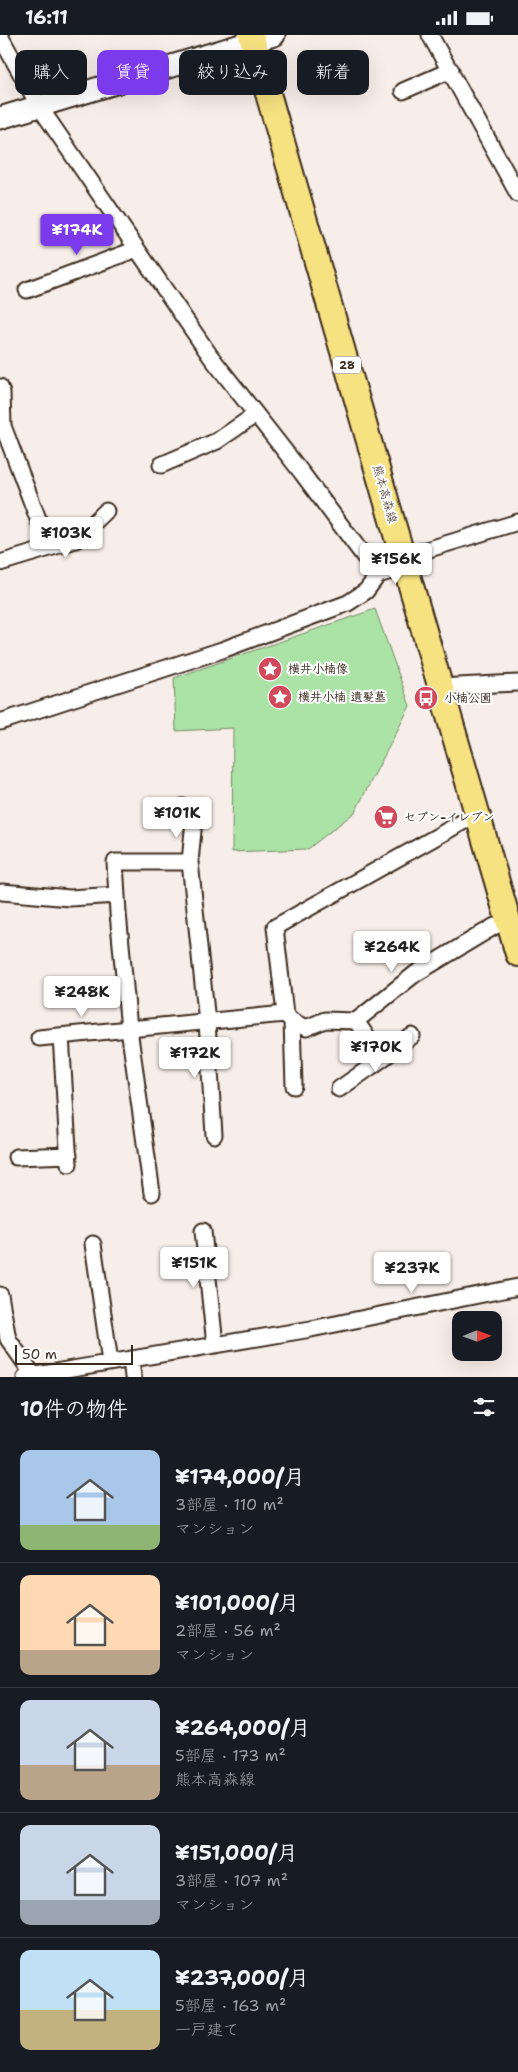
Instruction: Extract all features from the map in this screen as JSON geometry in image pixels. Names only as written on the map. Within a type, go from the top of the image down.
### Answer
[{"type":"main road","points":[[0,118],[259,37]]},
{"type":"main road","name":"熊本高森線","points":[[259,37],[439,687],[518,954]]},
{"type":"street","points":[[430,35],[512,169],[518,194]]},
{"type":"street","points":[[0,36],[38,106],[210,357],[302,473],[378,575]]},
{"type":"street","points":[[403,91],[451,70]]},
{"type":"street","points":[[28,290],[137,249]]},
{"type":"street","points":[[0,387],[2,393],[3,426],[49,548]]},
{"type":"street","points":[[161,465],[217,441],[256,415]]},
{"type":"street","points":[[0,563],[76,540],[106,511]]},
{"type":"street","points":[[0,722],[222,650],[348,603],[366,591],[378,575],[404,562],[518,522]]},
{"type":"street","points":[[439,687],[518,683]]},
{"type":"street","points":[[183,807],[190,811],[194,820],[190,862],[206,1022],[214,1135]]},
{"type":"street","points":[[294,1086],[288,1018],[275,927],[468,819]]},
{"type":"street","points":[[152,1193],[129,1029],[115,862],[190,862]]},
{"type":"street","points":[[2,892],[70,898],[117,895]]},
{"type":"street","points":[[39,1038],[206,1022],[288,1018],[306,1028],[325,1020],[356,1021],[415,974],[495,926]]},
{"type":"street","points":[[356,1021],[382,1059]]},
{"type":"street","points":[[16,1157],[69,1159],[61,1036]]},
{"type":"street","points":[[340,1089],[412,1036]]},
{"type":"street","points":[[203,1231],[215,1345]]},
{"type":"street","points":[[94,1244],[110,1362]]},
{"type":"street","points":[[0,1295],[8,1339],[30,1376],[311,1329],[518,1287]]},
{"type":"street","points":[[131,1359],[133,1377]]},
{"type":"green space","points":[[375,609],[410,706],[355,812],[308,849],[232,852],[233,728],[176,731],[174,678]]},
{"type":"place","name":"横井小楠像","points":[[270,669]]},
{"type":"place","name":"横井小楠 遺髪墓","points":[[280,697]]},
{"type":"place","name":"小楠公園","points":[[426,698]]},
{"type":"place","name":"セブン-イレブン","points":[[386,817]]}]
